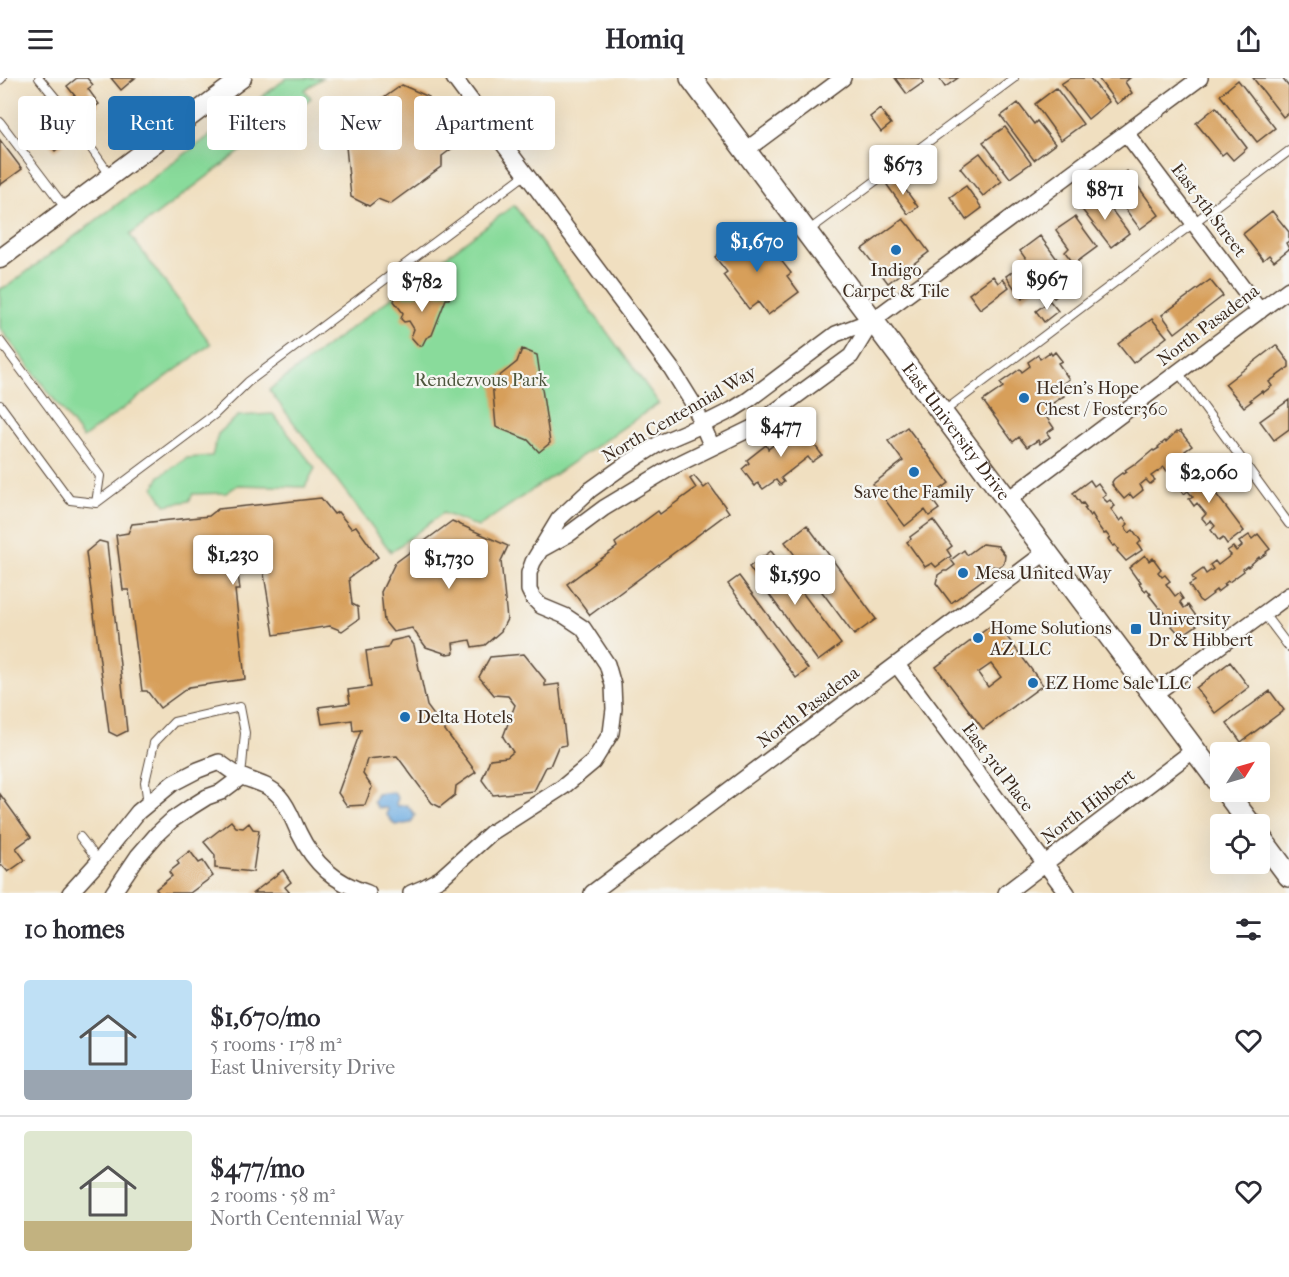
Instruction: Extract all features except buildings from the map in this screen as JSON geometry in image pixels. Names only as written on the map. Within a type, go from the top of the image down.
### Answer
[{"type":"main road","name":"East University Drive","points":[[691,78],[1210,771]]},
{"type":"main road","points":[[1234,802],[1243,814]]},
{"type":"main road","points":[[1270,850],[1289,876]]},
{"type":"street","points":[[0,259],[242,78]]},
{"type":"street","points":[[454,78],[671,368],[694,405],[712,447]]},
{"type":"street","points":[[746,150],[843,78]]},
{"type":"street","points":[[540,550],[672,467],[754,427],[851,356],[873,320],[1200,78]]},
{"type":"street","name":"East 5th Street","points":[[1126,133],[1260,311]]},
{"type":"street","name":"North Pasadena","points":[[1007,500],[1289,289]]},
{"type":"street","name":"North Centennial Way","points":[[411,893],[441,878],[491,833],[563,787],[593,762],[611,733],[614,709],[613,686],[607,664],[583,628],[565,616],[541,606],[529,590],[529,573],[559,519],[590,490],[625,465],[660,443],[702,425],[748,400],[836,334],[873,320]]},
{"type":"street","name":"North Pasadena","points":[[592,893],[1046,552]]},
{"type":"street","points":[[1153,695],[1289,595]]},
{"type":"street","name":"East 3rd Place","points":[[897,665],[1067,893]]},
{"type":"street","name":"North Hibbert","points":[[1006,893],[1194,750]]},
{"type":"street","points":[[70,893],[138,812],[173,783],[219,762],[241,777],[257,781],[270,788],[281,798],[306,846],[320,866],[336,879],[368,893]]},
{"type":"street","points":[[113,893],[138,856],[172,820],[207,797],[221,792],[241,777]]},
{"type":"lane","points":[[39,78],[71,117],[111,176]]},
{"type":"lane","points":[[807,232],[1014,78]]},
{"type":"lane","points":[[0,122],[66,209]]},
{"type":"lane","points":[[942,412],[1289,151]]},
{"type":"lane","points":[[0,405],[70,500],[96,503],[215,414],[248,382],[526,174]]},
{"type":"lane","points":[[0,341],[100,476],[96,503]]},
{"type":"lane","points":[[1178,372],[1289,524]]},
{"type":"lane","points":[[1264,614],[1289,647]]},
{"type":"lane","points":[[148,804],[145,782],[154,743],[174,722],[240,707],[245,733],[241,777]]},
{"type":"lane","points":[[80,837],[99,861]]},
{"type":"green space","points":[[287,78],[322,78],[305,90],[311,98],[307,101],[307,96],[263,96]]},
{"type":"green space","points":[[207,138],[207,150],[242,150],[130,235],[211,344],[83,438],[0,328],[0,289],[9,285],[190,150],[195,150],[195,147]]},
{"type":"green space","name":"Rendezvous Park","points":[[514,205],[659,403],[478,527],[443,513],[391,552],[269,390]]},
{"type":"green space","points":[[273,414],[315,468],[305,487],[238,485],[226,493],[193,494],[189,501],[165,505],[154,488],[160,476],[187,458],[212,456],[218,434],[238,416]]},
{"type":"water","points":[[393,792],[398,798],[397,806],[407,805],[415,815],[411,823],[395,825],[386,814],[388,810],[378,808],[373,802],[377,794]]},
{"type":"place","name":"Indigo Carpet & Tile","points":[[896,250]]},
{"type":"place","name":"Helen's Hope Chest / Foster360","points":[[1024,398]]},
{"type":"place","name":"Save the Family","points":[[914,472]]},
{"type":"place","name":"Mesa United Way","points":[[963,573]]},
{"type":"place","name":"University Dr & Hibbert","points":[[1136,629]]},
{"type":"place","name":"Home Solutions AZ LLC","points":[[978,638]]},
{"type":"place","name":"EZ Home Sale LLC","points":[[1033,683]]},
{"type":"place","name":"Delta Hotels","points":[[405,717]]}]
